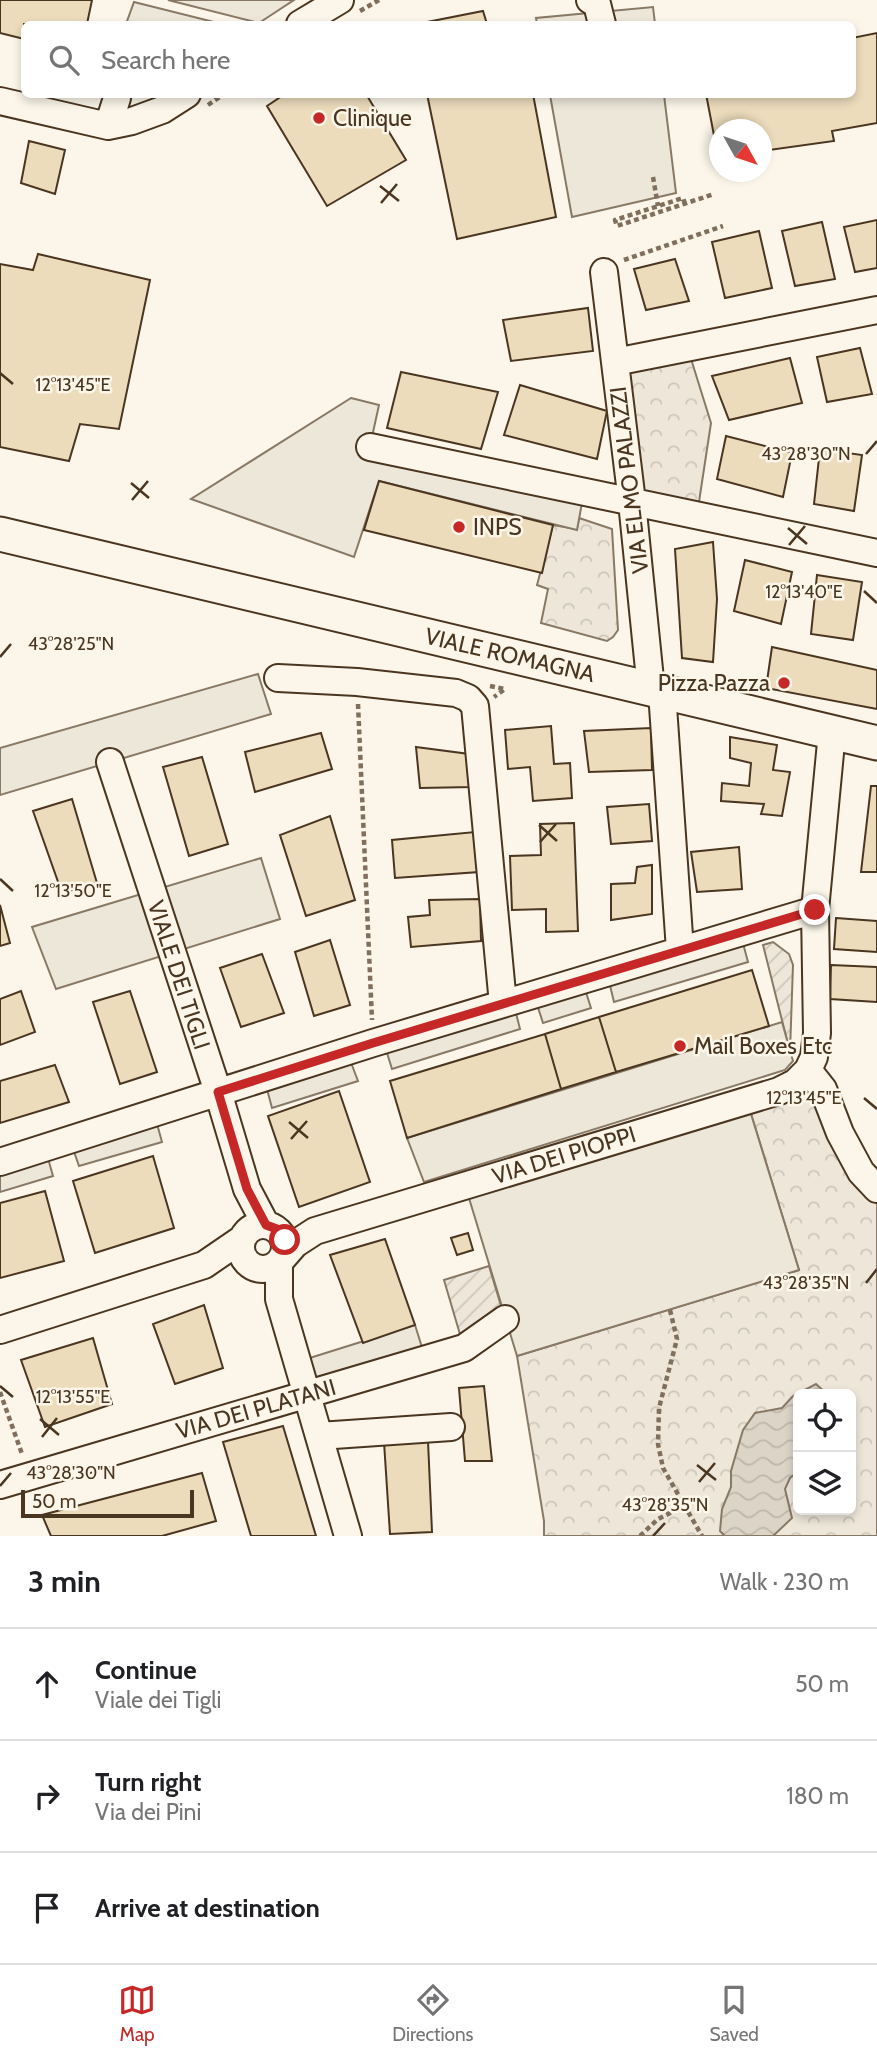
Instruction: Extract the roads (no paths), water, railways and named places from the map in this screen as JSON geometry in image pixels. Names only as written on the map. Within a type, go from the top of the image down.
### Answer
[{"type":"main road","name":"VIALE ROMAGNA","points":[[2,534],[877,743]]},
{"type":"street","points":[[305,21],[340,0]]},
{"type":"street","points":[[590,0],[597,4],[601,21]]},
{"type":"street","points":[[108,126],[117,98]]},
{"type":"street","points":[[0,101],[108,126],[162,110],[181,98]]},
{"type":"street","name":"VIA ELMO PALAZZI","points":[[604,272],[657,690],[680,950]]},
{"type":"street","points":[[615,362],[877,310]]},
{"type":"street","points":[[369,447],[877,553]]},
{"type":"street","points":[[278,678],[357,682],[456,693],[468,698],[475,706],[503,1004]]},
{"type":"street","points":[[832,732],[815,910],[817,1033],[814,1056],[808,1070],[823,1089],[840,1133],[861,1172],[877,1189]]},
{"type":"street","name":"VIALE DEI TIGLI","points":[[110,762],[218,1092],[258,1230]]},
{"type":"street","points":[[0,1162],[373,1043],[815,910]]},
{"type":"street","name":"VIA DEI PIOPPI","points":[[266,1264],[315,1231],[447,1183],[776,1082],[794,1083],[808,1070]]},
{"type":"street","points":[[0,1330],[204,1265],[258,1230]]},
{"type":"street","name":"VIALE DEI TIGLI","points":[[258,1230],[241,1253],[266,1264],[279,1299],[348,1536]]},
{"type":"street","name":"VIALE DEI TIGLI","points":[[258,1230],[285,1240],[284,1254],[266,1264]]},
{"type":"street","name":"VIA DEI PIOPPI","points":[[258,1230],[315,1231]]},
{"type":"street","points":[[204,1265],[266,1264]]},
{"type":"street","name":"VIA DEI PLATANI","points":[[0,1485],[464,1348],[505,1319]]},
{"type":"street","points":[[319,1436],[451,1427]]},
{"type":"water","points":[[816,1384],[822,1389],[806,1389]]},
{"type":"water","points":[[793,1396],[793,1476],[785,1489],[792,1518],[773,1536],[725,1536],[720,1531],[722,1509],[731,1487],[731,1471],[743,1430],[755,1413],[782,1408]]},
{"type":"place","name":"Clinique","points":[[319,118]]},
{"type":"place","name":"INPS","points":[[459,527]]},
{"type":"place","name":"Pizza Pazza","points":[[784,683]]},
{"type":"place","name":"Mail Boxes Etc","points":[[680,1046]]}]
